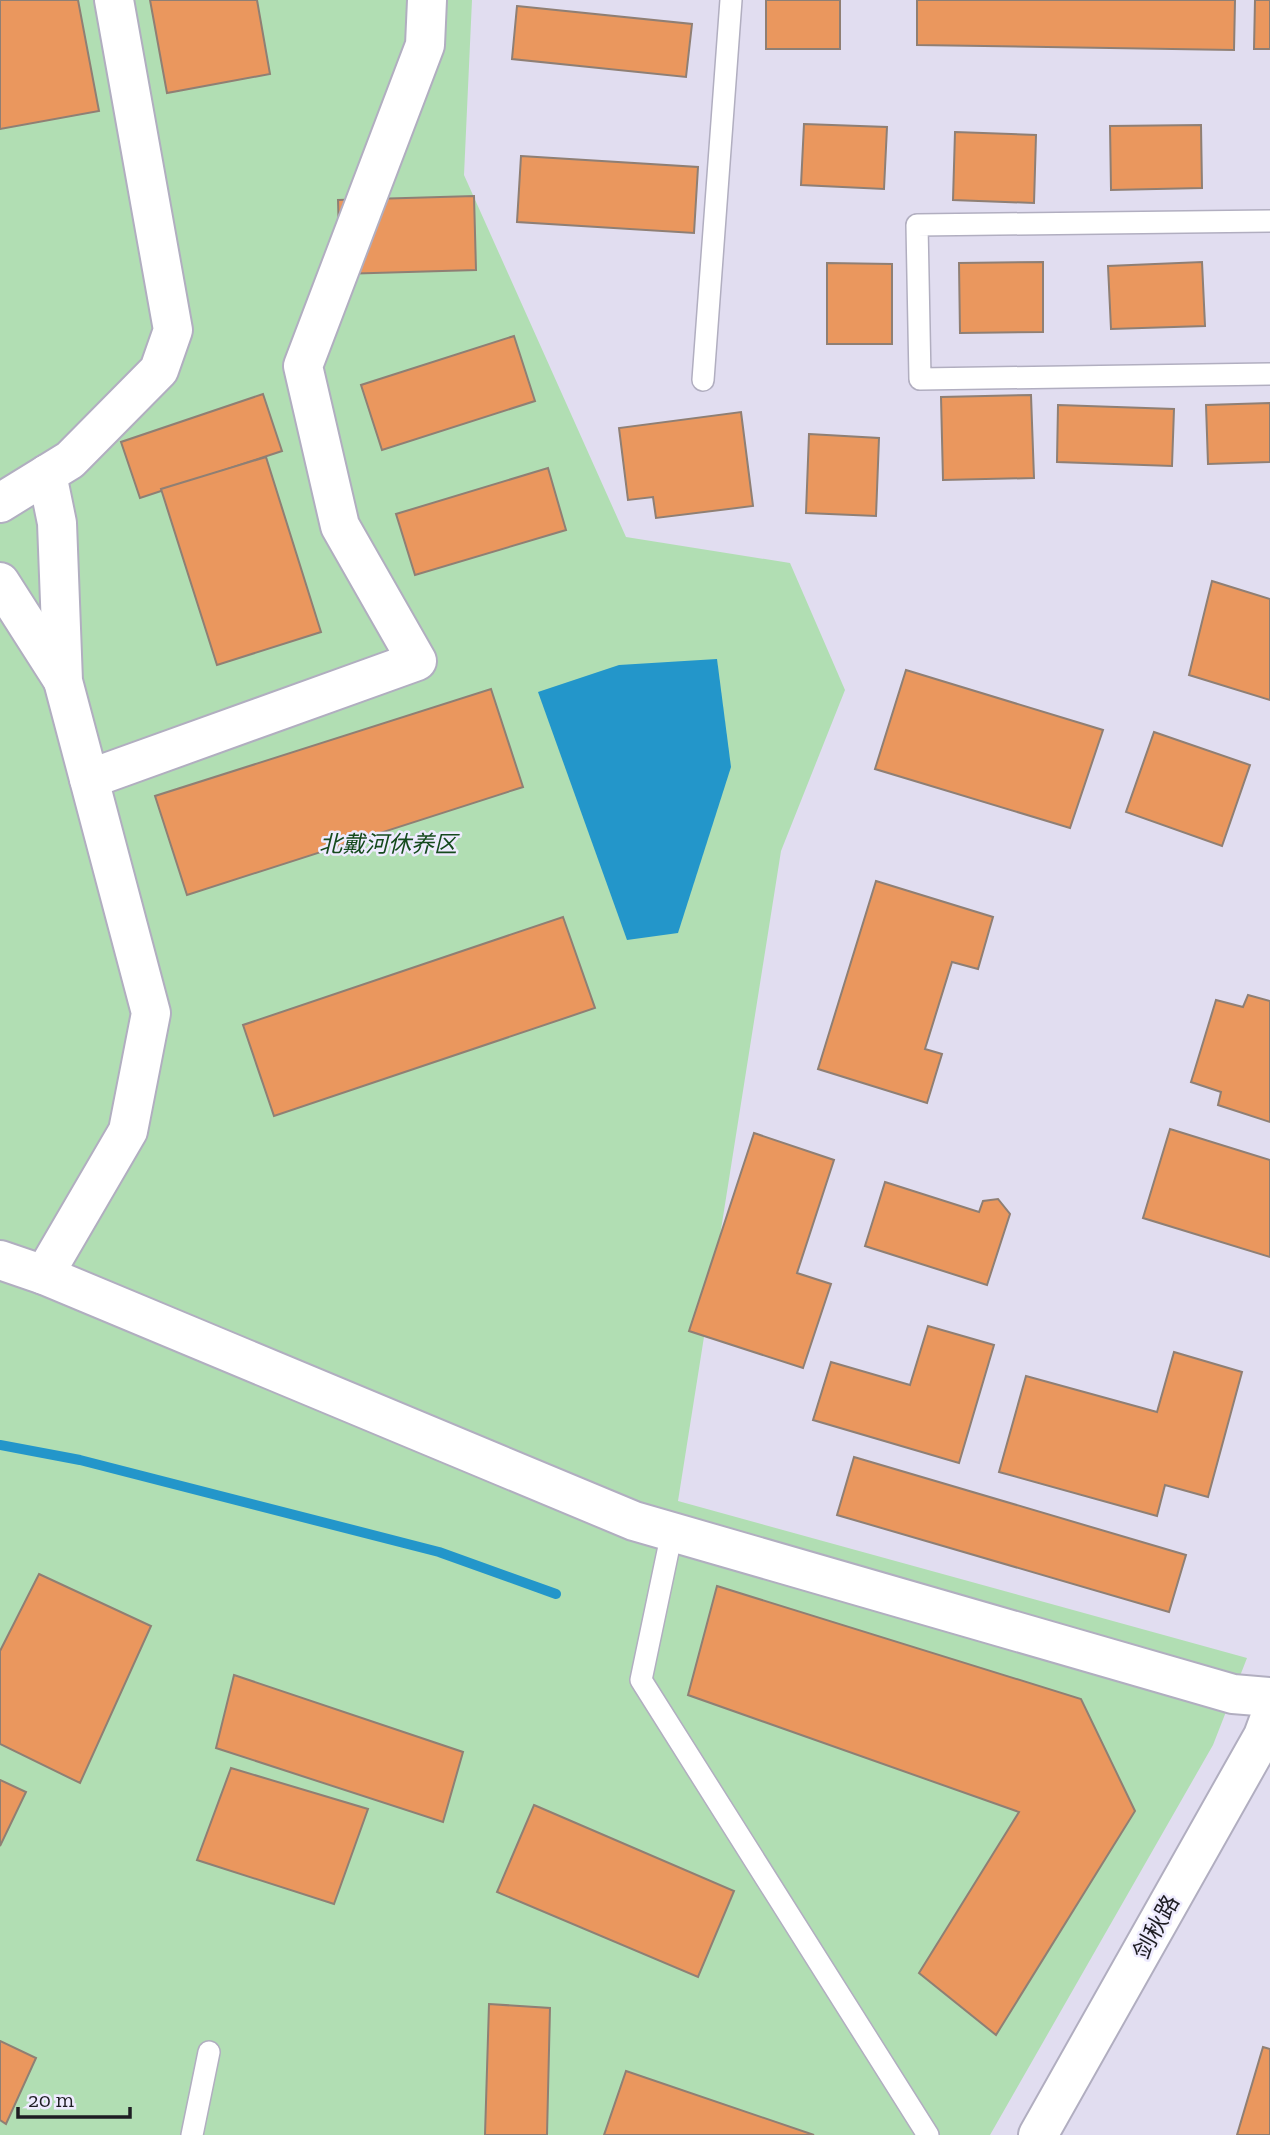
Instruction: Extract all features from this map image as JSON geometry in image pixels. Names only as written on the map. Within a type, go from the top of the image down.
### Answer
[{"type":"street","points":[[0,503],[70,460],[159,370],[173,330],[114,0]]},
{"type":"street","points":[[89,779],[417,661],[340,526],[303,366],[425,45],[427,0]]},
{"type":"street","points":[[44,1275],[128,1131],[152,1013],[63,681],[57,523],[47,474]]},
{"type":"street","points":[[0,582],[63,681]]},
{"type":"street","points":[[0,1260],[44,1275],[634,1521],[1233,1694],[1270,1697]]},
{"type":"street","name":"剑秋路","points":[[1038,2135],[1263,1736],[1270,1717]]},
{"type":"lane","points":[[703,380],[731,0]]},
{"type":"lane","points":[[1270,220],[917,225],[920,379],[1270,374]]},
{"type":"lane","points":[[672,1532],[640,1680],[928,2135]]},
{"type":"lane","points":[[192,2135],[209,2052]]},
{"type":"green space","name":"北戴河休养区","points":[[0,0],[472,0],[464,175],[626,537],[790,563],[845,690],[781,851],[678,1501],[1247,1658],[1213,1745],[990,2135],[0,2135]]},
{"type":"water","points":[[717,659],[731,767],[678,933],[627,940],[538,692],[619,665]]},
{"type":"building","points":[[0,0],[78,0],[99,111],[0,129]]},
{"type":"building","points":[[150,0],[257,0],[270,74],[167,93]]},
{"type":"building","points":[[766,0],[840,0],[840,49],[766,49]]},
{"type":"building","points":[[917,0],[1235,0],[1234,50],[917,45]]},
{"type":"building","points":[[1255,0],[1270,0],[1270,49],[1254,49]]},
{"type":"building","points":[[517,6],[692,24],[686,77],[512,59]]},
{"type":"building","points":[[804,124],[887,127],[884,189],[801,185]]},
{"type":"building","points":[[1201,125],[1202,188],[1111,190],[1110,126]]},
{"type":"building","points":[[955,132],[1036,135],[1034,203],[953,200]]},
{"type":"building","points":[[521,156],[698,167],[694,233],[517,222]]},
{"type":"building","points":[[474,196],[476,270],[340,274],[338,200]]},
{"type":"building","points":[[1043,262],[1043,332],[960,333],[959,263]]},
{"type":"building","points":[[1202,262],[1205,326],[1111,329],[1108,266]]},
{"type":"building","points":[[827,263],[892,264],[892,344],[827,344]]},
{"type":"building","points":[[514,336],[535,401],[382,450],[361,385]]},
{"type":"building","points":[[263,394],[282,451],[140,498],[121,442]]},
{"type":"building","points":[[1031,395],[1034,478],[943,480],[941,397]]},
{"type":"building","points":[[1270,403],[1270,462],[1208,464],[1206,405]]},
{"type":"building","points":[[1058,405],[1174,409],[1172,466],[1057,462]]},
{"type":"building","points":[[741,412],[753,506],[656,518],[653,497],[628,500],[619,428]]},
{"type":"building","points":[[809,434],[879,438],[876,516],[806,513]]},
{"type":"building","points":[[266,457],[321,632],[217,665],[161,489]]},
{"type":"building","points":[[548,468],[566,530],[415,575],[396,514]]},
{"type":"building","points":[[1212,581],[1270,599],[1270,700],[1189,675]]},
{"type":"building","points":[[906,670],[1103,730],[1070,828],[875,769]]},
{"type":"building","points":[[491,689],[523,787],[187,895],[155,796]]},
{"type":"building","points":[[1154,732],[1250,765],[1222,846],[1126,812]]},
{"type":"building","points":[[876,881],[993,917],[978,969],[952,962],[925,1049],[942,1054],[927,1103],[818,1069]]},
{"type":"building","points":[[563,917],[595,1008],[274,1116],[243,1025]]},
{"type":"building","points":[[1248,995],[1270,1001],[1270,1122],[1218,1105],[1221,1092],[1191,1082],[1216,1000],[1243,1007]]},
{"type":"building","points":[[1170,1129],[1270,1160],[1270,1257],[1143,1218]]},
{"type":"building","points":[[754,1133],[834,1160],[797,1273],[831,1284],[803,1368],[689,1331]]},
{"type":"building","points":[[885,1182],[979,1212],[983,1201],[998,1199],[1010,1214],[987,1285],[865,1246]]},
{"type":"building","points":[[928,1326],[994,1345],[959,1463],[813,1420],[831,1362],[910,1385]]},
{"type":"building","points":[[1174,1352],[1242,1372],[1208,1497],[1165,1485],[1157,1516],[999,1472],[1026,1376],[1157,1412]]},
{"type":"building","points":[[854,1457],[1186,1555],[1169,1612],[837,1515]]},
{"type":"building","points":[[39,1574],[151,1626],[80,1783],[0,1744],[0,1651]]},
{"type":"building","points":[[717,1586],[1081,1699],[1135,1811],[996,2035],[919,1973],[1019,1812],[688,1695]]},
{"type":"building","points":[[234,1675],[463,1752],[443,1822],[216,1748]]},
{"type":"building","points":[[231,1768],[368,1809],[334,1904],[197,1860]]},
{"type":"building","points":[[0,1780],[26,1792],[0,1846]]},
{"type":"building","points":[[534,1805],[734,1891],[698,1977],[497,1892]]},
{"type":"building","points":[[489,2004],[550,2008],[547,2135],[485,2135]]},
{"type":"building","points":[[0,2041],[36,2058],[6,2124],[0,2120]]},
{"type":"building","points":[[1263,2047],[1270,2049],[1270,2135],[1237,2135]]},
{"type":"building","points":[[626,2071],[814,2135],[604,2135]]},
{"type":"waterway","points":[[0,1445],[80,1460],[439,1552],[556,1594]]}]
